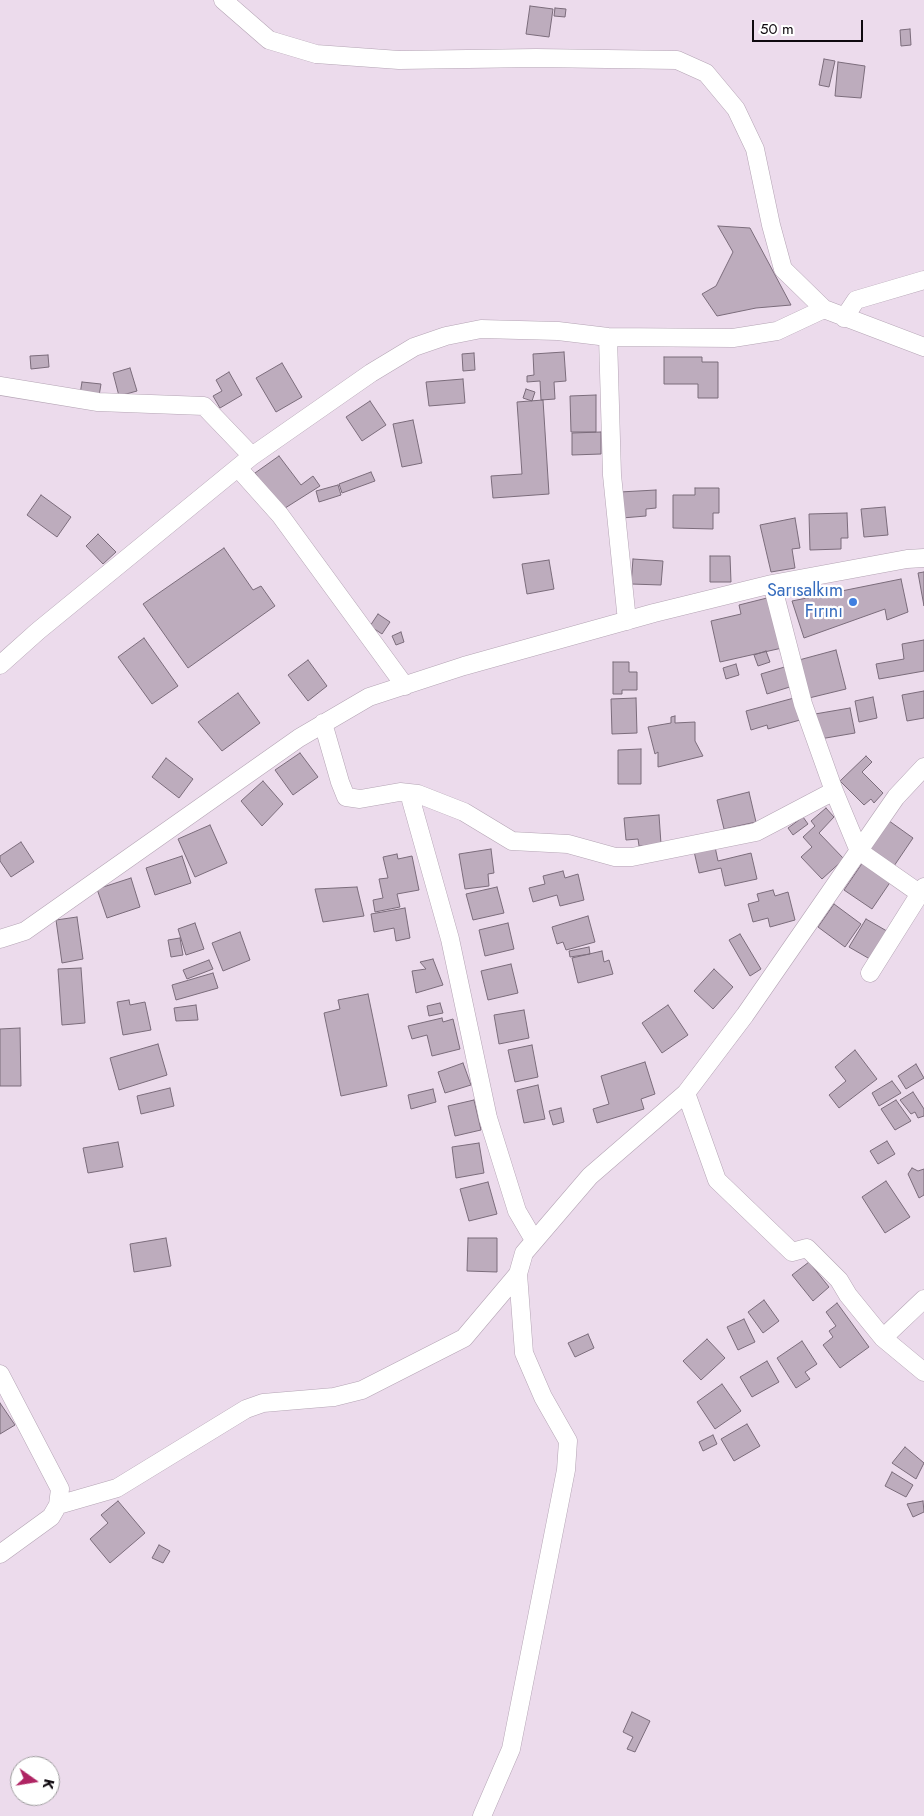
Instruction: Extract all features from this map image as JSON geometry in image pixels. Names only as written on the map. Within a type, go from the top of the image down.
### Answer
[{"type":"street","points":[[223,0],[269,40],[316,54],[400,60],[536,58],[677,60],[706,73],[736,109],[754,149],[783,269],[824,309],[924,347]]},
{"type":"street","points":[[844,318],[856,300],[924,280]]},
{"type":"street","points":[[0,665],[38,631],[252,456],[372,373],[422,344],[481,329],[558,332],[608,337],[733,338],[777,331],[824,309]]},
{"type":"street","points":[[608,337],[612,475],[627,621]]},
{"type":"street","points":[[0,386],[98,402],[204,406],[252,456]]},
{"type":"street","points":[[238,468],[280,515],[405,686]]},
{"type":"street","points":[[0,939],[25,931],[298,738],[369,697],[464,666],[627,621],[772,584],[924,558]]},
{"type":"street","points":[[772,584],[803,704],[834,792],[859,851],[921,890],[870,973]]},
{"type":"street","points":[[324,723],[346,797],[360,799],[400,792],[418,794],[464,812],[512,841],[568,844],[615,857],[632,858],[756,832],[834,792]]},
{"type":"street","points":[[482,1816],[511,1749],[566,1470],[568,1441],[543,1397],[524,1353],[518,1274],[524,1253],[590,1176],[686,1092],[745,1015],[896,797],[924,767]]},
{"type":"street","points":[[409,793],[450,939],[488,1118],[517,1211],[534,1240]]},
{"type":"street","points":[[686,1092],[717,1180],[792,1252],[807,1248],[839,1280],[884,1338],[924,1372]]},
{"type":"street","points":[[58,1505],[117,1488],[246,1409],[263,1403],[334,1396],[370,1385],[464,1338],[518,1274]]},
{"type":"street","points":[[884,1338],[924,1299]]},
{"type":"street","points":[[0,1374],[60,1489],[58,1505],[51,1517],[0,1554]]},
{"type":"building","points":[[530,6],[553,9],[549,37],[526,34]]},
{"type":"building","points":[[555,8],[566,9],[565,17],[554,16]]},
{"type":"building","points":[[910,29],[911,45],[901,46],[900,30]]},
{"type":"building","points":[[824,59],[835,61],[829,87],[819,85]]},
{"type":"building","points":[[838,62],[865,66],[861,98],[835,96]]},
{"type":"building","points":[[718,226],[750,228],[791,305],[756,308],[717,316],[702,294],[716,286],[733,252]]},
{"type":"building","points":[[564,352],[566,381],[554,382],[555,399],[541,400],[540,381],[527,382],[527,376],[534,375],[533,354]]},
{"type":"building","points":[[474,353],[475,370],[463,371],[462,354]]},
{"type":"building","points":[[48,355],[49,367],[31,369],[30,356]]},
{"type":"building","points":[[664,357],[702,357],[702,362],[718,362],[718,398],[698,398],[698,384],[664,384]]},
{"type":"building","points":[[282,363],[302,397],[276,412],[256,378]]},
{"type":"building","points":[[130,368],[137,391],[119,396],[113,373]]},
{"type":"building","points":[[229,372],[242,395],[220,408],[213,396],[222,391],[216,380]]},
{"type":"building","points":[[463,379],[465,403],[429,406],[426,382]]},
{"type":"building","points":[[82,382],[101,384],[99,396],[80,394]]},
{"type":"building","points":[[526,389],[535,392],[532,401],[523,398]]},
{"type":"building","points":[[596,395],[596,432],[571,432],[570,396]]},
{"type":"building","points":[[543,400],[549,494],[493,498],[491,476],[522,474],[517,402]]},
{"type":"building","points":[[370,401],[386,425],[362,441],[346,417]]},
{"type":"building","points":[[413,420],[422,463],[402,467],[393,424]]},
{"type":"building","points":[[601,432],[601,454],[572,455],[572,433]]},
{"type":"building","points":[[279,456],[301,485],[313,476],[320,486],[282,510],[255,473]]},
{"type":"building","points":[[371,472],[375,481],[342,493],[339,484]]},
{"type":"building","points":[[338,485],[341,495],[319,502],[316,491]]},
{"type":"building","points":[[695,488],[719,488],[719,513],[713,513],[713,529],[673,528],[673,495],[695,495]]},
{"type":"building","points":[[656,490],[656,508],[646,509],[646,516],[622,518],[620,492]]},
{"type":"building","points":[[41,495],[71,517],[57,537],[27,515]]},
{"type":"building","points":[[885,507],[888,535],[864,537],[861,509]]},
{"type":"building","points":[[847,513],[848,538],[841,538],[841,549],[810,550],[809,514]]},
{"type":"building","points":[[795,518],[800,548],[792,549],[795,568],[771,572],[760,525]]},
{"type":"building","points":[[98,534],[116,552],[103,564],[86,546]]},
{"type":"building","points":[[224,548],[253,590],[261,586],[275,606],[188,668],[143,604]]},
{"type":"building","points":[[710,556],[730,556],[731,582],[710,582]]},
{"type":"building","points":[[633,559],[663,561],[661,585],[631,584]]},
{"type":"building","points":[[549,560],[554,589],[527,594],[522,564]]},
{"type":"building","points":[[924,572],[924,606],[918,573]]},
{"type":"building","points":[[901,579],[908,612],[887,620],[885,609],[804,638],[792,601]]},
{"type":"building","points":[[771,597],[782,648],[720,662],[711,621],[741,614],[739,605]]},
{"type":"building","points":[[378,614],[390,622],[382,634],[370,626]]},
{"type":"building","points":[[401,632],[404,642],[396,645],[392,636]]},
{"type":"building","points":[[144,638],[178,686],[152,704],[118,657]]},
{"type":"building","points":[[924,640],[924,671],[879,679],[876,664],[904,659],[902,644]]},
{"type":"building","points":[[836,650],[846,689],[809,698],[799,660]]},
{"type":"building","points":[[766,651],[770,662],[758,666],[754,655]]},
{"type":"building","points":[[308,660],[327,686],[308,701],[288,675]]},
{"type":"building","points":[[613,662],[629,662],[629,672],[637,672],[637,690],[622,690],[622,694],[613,694]]},
{"type":"building","points":[[736,664],[739,675],[726,679],[723,668]]},
{"type":"building","points":[[788,666],[793,686],[767,694],[761,674]]},
{"type":"building","points":[[924,691],[924,718],[907,721],[902,695]]},
{"type":"building","points":[[238,693],[260,723],[222,751],[198,722]]},
{"type":"building","points":[[873,697],[877,718],[859,722],[855,701]]},
{"type":"building","points":[[636,698],[637,733],[612,734],[611,699]]},
{"type":"building","points":[[794,698],[800,720],[768,729],[767,725],[751,730],[746,711]]},
{"type":"building","points":[[850,708],[855,733],[820,739],[815,714]]},
{"type":"building","points":[[675,716],[675,723],[695,722],[695,741],[703,756],[658,767],[658,752],[655,754],[648,727],[671,723],[671,717]]},
{"type":"building","points":[[641,749],[641,784],[618,784],[618,750]]},
{"type":"building","points":[[300,753],[318,777],[293,795],[275,770]]},
{"type":"building","points":[[866,756],[872,762],[862,772],[883,793],[874,803],[871,799],[864,805],[840,781]]},
{"type":"building","points":[[166,758],[193,779],[179,798],[152,777]]},
{"type":"building","points":[[263,781],[283,804],[262,826],[241,801]]},
{"type":"building","points":[[749,792],[756,822],[724,829],[717,800]]},
{"type":"building","points":[[826,808],[834,817],[819,833],[844,859],[822,879],[801,857],[812,847],[803,837],[815,826],[811,821]]},
{"type":"building","points":[[659,815],[661,844],[639,846],[638,839],[626,840],[624,818]]},
{"type":"building","points":[[803,817],[808,824],[793,835],[788,828]]},
{"type":"building","points":[[885,818],[913,838],[894,866],[866,846]]},
{"type":"building","points":[[210,825],[227,863],[195,877],[178,839]]},
{"type":"building","points":[[21,842],[34,862],[11,877],[0,861],[0,856]]},
{"type":"building","points":[[714,842],[718,861],[751,853],[757,879],[725,886],[721,868],[699,873],[693,847]]},
{"type":"building","points":[[491,849],[494,873],[488,874],[489,886],[465,889],[459,854]]},
{"type":"building","points":[[397,854],[398,859],[412,856],[419,890],[397,894],[400,907],[375,912],[373,900],[383,898],[379,879],[388,878],[383,857]]},
{"type":"building","points":[[182,856],[191,883],[155,895],[146,868]]},
{"type":"building","points":[[863,862],[891,881],[872,909],[844,890]]},
{"type":"building","points":[[563,871],[565,878],[578,874],[584,900],[560,906],[557,895],[533,902],[529,888],[545,884],[543,876]]},
{"type":"building","points":[[131,878],[140,907],[107,918],[97,889]]},
{"type":"building","points":[[357,887],[364,916],[323,922],[315,889]]},
{"type":"building","points":[[497,887],[504,913],[473,920],[466,894]]},
{"type":"building","points":[[773,890],[775,896],[788,892],[795,920],[770,927],[768,918],[753,922],[748,904],[759,901],[757,894]]},
{"type":"building","points":[[834,904],[861,924],[845,947],[818,927]]},
{"type":"building","points":[[405,908],[410,938],[396,941],[394,928],[374,932],[371,914]]},
{"type":"building","points":[[588,916],[595,942],[566,950],[563,942],[557,944],[552,927]]},
{"type":"building","points":[[77,917],[83,959],[62,963],[56,920]]},
{"type":"building","points":[[866,919],[892,934],[875,962],[849,947]]},
{"type":"building","points":[[195,923],[204,949],[186,955],[178,929]]},
{"type":"building","points":[[508,923],[514,949],[485,956],[479,930]]},
{"type":"building","points":[[240,932],[250,960],[223,971],[212,943]]},
{"type":"building","points":[[740,934],[761,969],[750,976],[729,940]]},
{"type":"building","points":[[180,938],[183,955],[171,957],[168,940]]},
{"type":"building","points":[[589,947],[590,954],[570,957],[569,951]]},
{"type":"building","points":[[602,951],[604,962],[609,960],[613,974],[578,983],[572,958]]},
{"type":"building","points":[[433,959],[443,985],[416,993],[412,971],[426,969],[420,962]]},
{"type":"building","points":[[209,960],[213,969],[187,979],[183,970]]},
{"type":"building","points":[[511,964],[518,993],[488,1000],[481,971]]},
{"type":"building","points":[[81,968],[85,1023],[62,1025],[58,969]]},
{"type":"building","points":[[714,969],[733,987],[713,1009],[694,991]]},
{"type":"building","points":[[213,973],[218,988],[176,1000],[172,985]]},
{"type":"building","points":[[368,994],[387,1086],[341,1096],[324,1013],[340,1009],[338,1000]]},
{"type":"building","points":[[129,1000],[130,1005],[145,1002],[151,1030],[123,1035],[117,1002]]},
{"type":"building","points":[[440,1003],[443,1013],[429,1016],[427,1006]]},
{"type":"building","points":[[196,1005],[198,1020],[176,1021],[174,1008]]},
{"type":"building","points":[[668,1005],[688,1035],[662,1053],[642,1023]]},
{"type":"building","points":[[524,1010],[529,1038],[499,1044],[494,1015]]},
{"type":"building","points":[[442,1018],[443,1022],[453,1019],[460,1049],[432,1056],[427,1035],[412,1039],[408,1026]]},
{"type":"building","points":[[20,1028],[21,1086],[0,1086],[0,1029]]},
{"type":"building","points":[[158,1044],[167,1075],[119,1090],[110,1058]]},
{"type":"building","points":[[532,1045],[538,1077],[515,1082],[508,1050]]},
{"type":"building","points":[[855,1050],[877,1079],[839,1108],[829,1095],[846,1081],[835,1067]]},
{"type":"building","points":[[645,1062],[655,1094],[641,1099],[644,1109],[597,1123],[593,1109],[609,1104],[601,1076]]},
{"type":"building","points":[[463,1063],[471,1085],[445,1093],[438,1072]]},
{"type":"building","points":[[916,1064],[924,1078],[906,1089],[898,1076]]},
{"type":"building","points":[[892,1081],[901,1093],[879,1106],[872,1093]]},
{"type":"building","points":[[538,1085],[545,1119],[524,1123],[517,1090]]},
{"type":"building","points":[[170,1088],[174,1106],[141,1114],[137,1096]]},
{"type":"building","points":[[433,1089],[436,1102],[411,1109],[408,1095]]},
{"type":"building","points":[[913,1092],[924,1109],[924,1116],[918,1118],[915,1112],[911,1114],[900,1100]]},
{"type":"building","points":[[474,1100],[481,1130],[455,1136],[448,1106]]},
{"type":"building","points":[[896,1100],[911,1121],[895,1130],[881,1109]]},
{"type":"building","points":[[561,1108],[564,1122],[553,1125],[549,1111]]},
{"type":"building","points":[[887,1141],[895,1154],[878,1164],[870,1151]]},
{"type":"building","points":[[118,1142],[123,1167],[88,1173],[83,1148]]},
{"type":"building","points":[[479,1143],[484,1173],[456,1178],[452,1147]]},
{"type":"building","points":[[912,1168],[918,1171],[924,1169],[924,1195],[919,1198],[908,1174]]},
{"type":"building","points":[[886,1181],[910,1217],[885,1233],[862,1197]]},
{"type":"building","points":[[488,1182],[497,1214],[469,1221],[460,1189]]},
{"type":"building","points":[[166,1238],[171,1266],[134,1272],[130,1244]]},
{"type":"building","points":[[468,1238],[497,1238],[497,1272],[467,1271]]},
{"type":"building","points":[[809,1262],[829,1287],[813,1301],[792,1275]]},
{"type":"building","points":[[764,1300],[779,1321],[763,1333],[748,1312]]},
{"type":"building","points":[[837,1303],[869,1347],[840,1368],[823,1345],[833,1337],[829,1331],[836,1326],[826,1312]]},
{"type":"building","points":[[744,1319],[755,1342],[738,1350],[727,1327]]},
{"type":"building","points":[[588,1334],[594,1348],[575,1357],[568,1343]]},
{"type":"building","points":[[707,1339],[725,1358],[701,1380],[683,1361]]},
{"type":"building","points":[[802,1341],[817,1364],[805,1372],[810,1379],[796,1388],[777,1358]]},
{"type":"building","points":[[767,1361],[779,1382],[752,1397],[740,1377]]},
{"type":"building","points":[[722,1384],[741,1411],[715,1429],[697,1402]]},
{"type":"building","points":[[0,1403],[15,1425],[0,1434]]},
{"type":"building","points":[[747,1424],[760,1446],[734,1461],[721,1439]]},
{"type":"building","points":[[713,1435],[717,1444],[703,1451],[699,1442]]},
{"type":"building","points":[[905,1447],[924,1463],[916,1479],[892,1463]]},
{"type":"building","points":[[892,1472],[913,1485],[906,1497],[885,1486]]},
{"type":"building","points":[[118,1501],[145,1533],[110,1563],[90,1539],[108,1523],[101,1515]]},
{"type":"building","points":[[923,1501],[924,1512],[913,1517],[907,1504]]},
{"type":"building","points":[[159,1545],[170,1551],[163,1563],[152,1558]]},
{"type":"building","points":[[632,1712],[650,1721],[635,1752],[627,1749],[633,1737],[623,1732]]},
{"type":"place","name":"Sarısalkım Fırını","points":[[853,602]]}]
